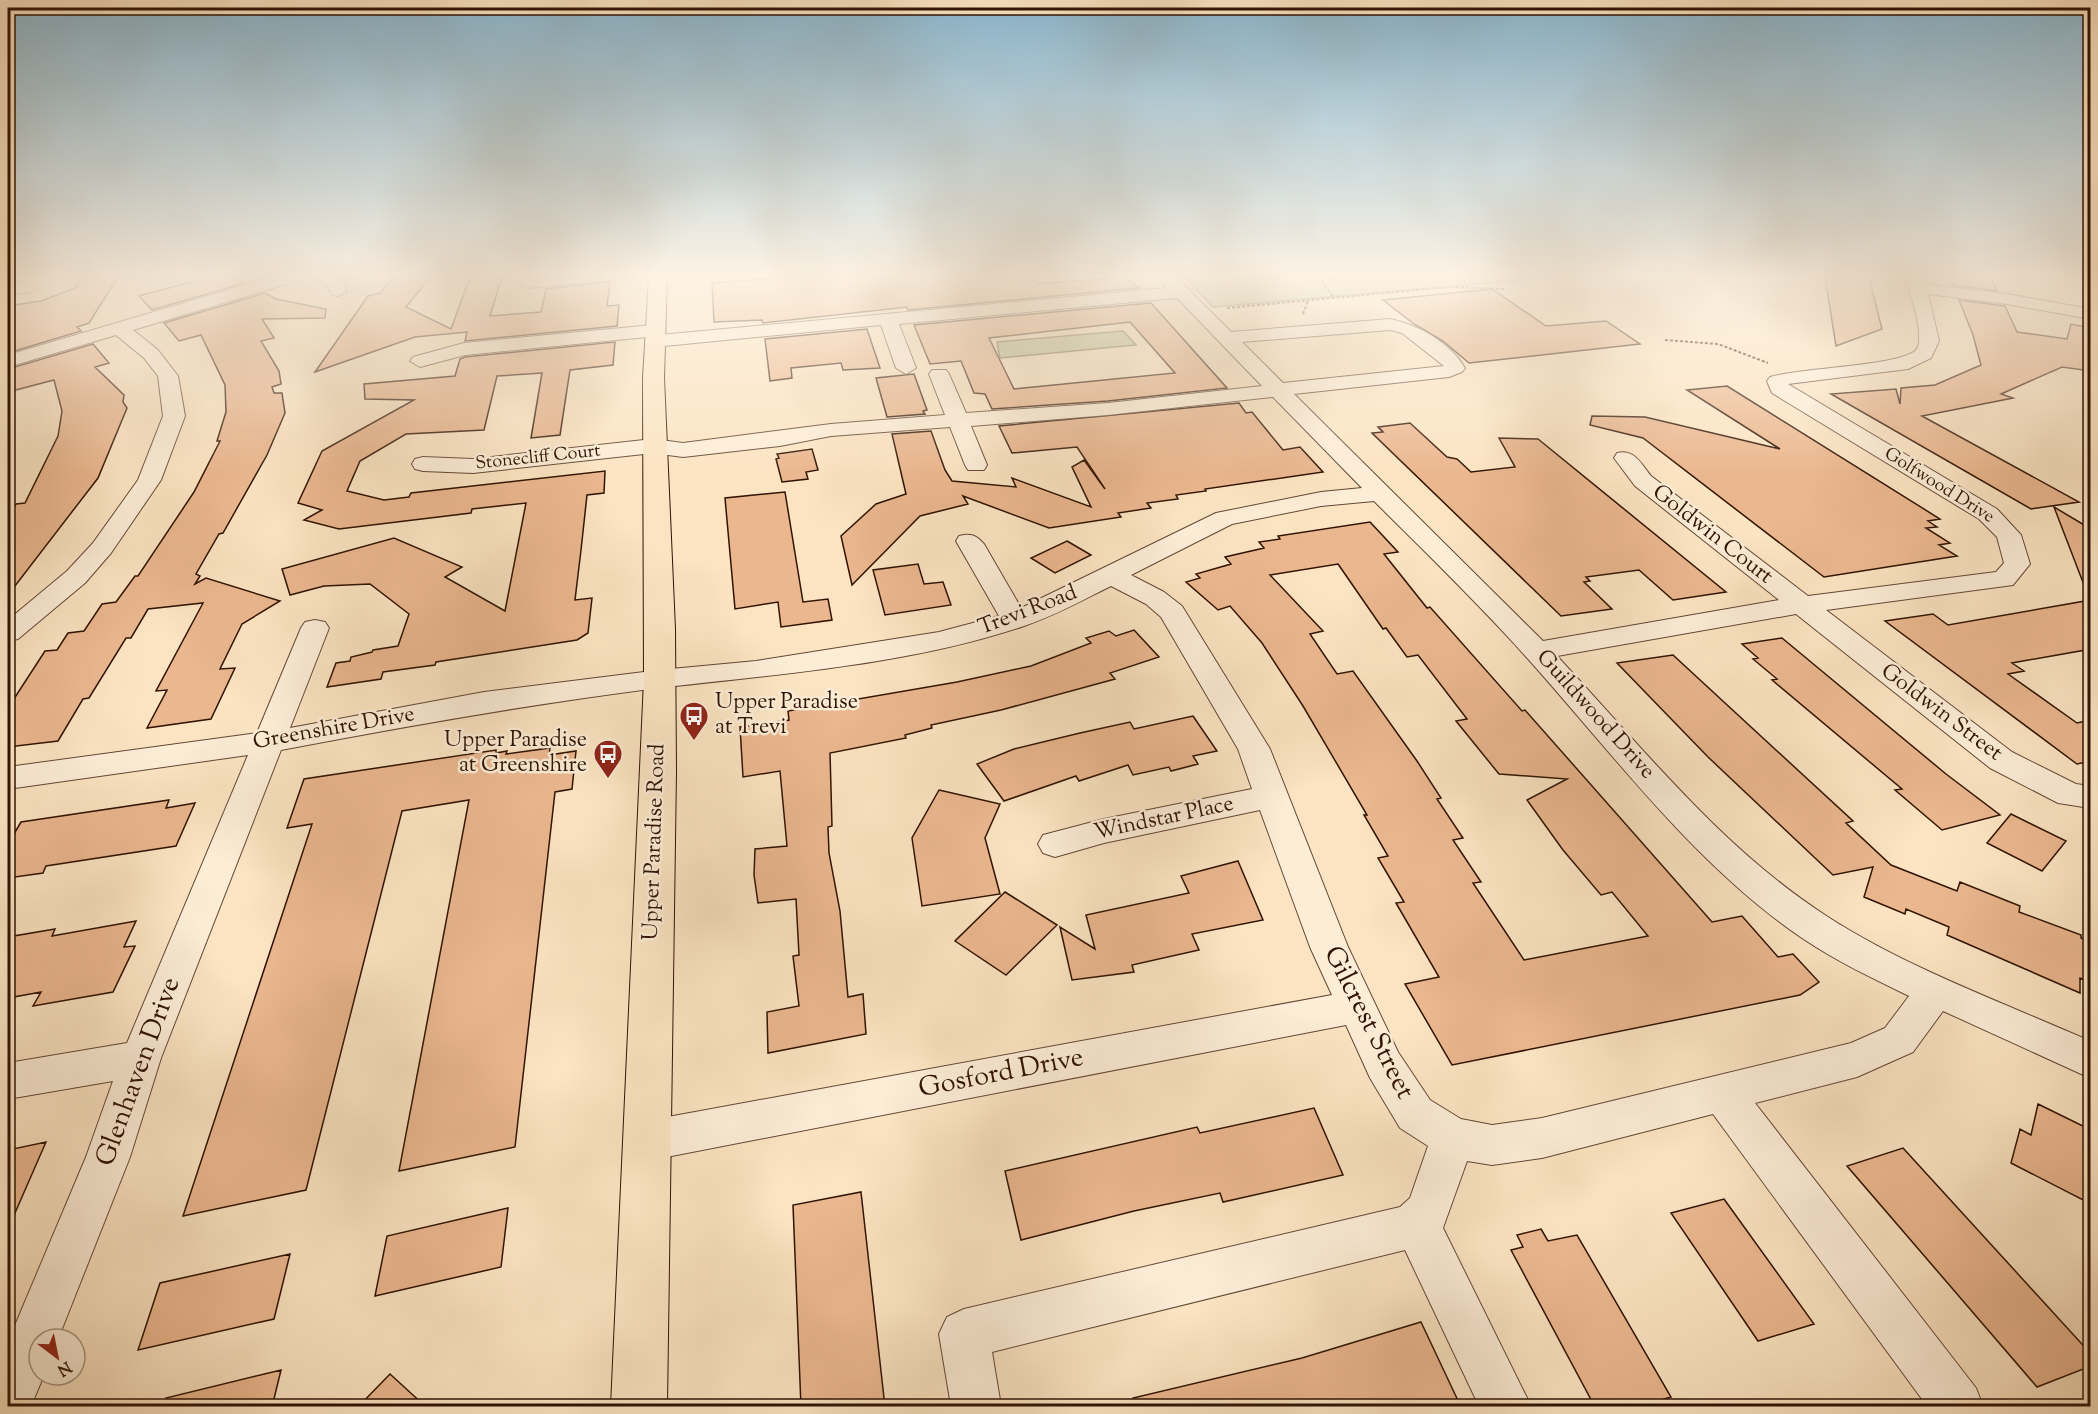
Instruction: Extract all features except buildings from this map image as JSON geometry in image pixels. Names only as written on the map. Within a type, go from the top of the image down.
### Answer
[{"type":"main road","name":"Upper Paradise Road","points":[[639,1407],[660,679],[653,446],[653,343]]},
{"type":"street","points":[[8,361],[73,343]]},
{"type":"street","points":[[8,633],[76,577],[102,548],[149,480],[174,416],[168,376],[151,354],[137,343]]},
{"type":"street","points":[[420,361],[464,349],[551,343]]},
{"type":"street","points":[[897,343],[906,368]]},
{"type":"street","name":"Guildwood Drive","points":[[1232,343],[1538,651],[1676,805],[1743,872],[1814,927],[1875,963],[2091,1060]]},
{"type":"street","name":"Stonecliff Court","points":[[423,464],[473,466],[653,446],[683,450],[780,439],[831,430],[1108,410],[1449,371],[1455,368],[1451,361],[1427,343]]},
{"type":"street","points":[[1792,376],[1901,365],[1924,354],[1929,343]]},
{"type":"street","points":[[939,374],[976,465]]},
{"type":"street","name":"Golfwood Drive","points":[[1538,651],[1757,611],[2004,579],[2017,564],[2009,535],[1988,514],[1779,389],[1777,381],[1792,376]]},
{"type":"street","name":"Goldwin Court","points":[[1625,458],[1643,481],[1804,606]]},
{"type":"street","name":"Trevi Road","points":[[660,679],[756,670],[941,640],[1015,620],[1112,576],[1225,518],[1310,501],[1379,493]]},
{"type":"street","points":[[968,541],[975,549],[1015,620]]},
{"type":"street","name":"Gilcrest Street","points":[[1112,576],[1155,598],[1172,612],[1254,749],[1302,880],[1356,1007],[1384,1065],[1415,1114],[1453,1138],[1492,1145],[1542,1138],[1857,1059],[1899,1040],[1936,990]]},
{"type":"street","name":"Goldwin Street","points":[[1804,606],[2001,760],[2070,795],[2091,797]]},
{"type":"street","name":"Glenhaven Drive","points":[[8,1401],[108,1158],[141,1058],[315,628]]},
{"type":"street","name":"Greenshire Drive","points":[[8,778],[268,742],[484,702],[660,679]]},
{"type":"street","name":"Windstar Place","points":[[1055,844],[1104,831],[1273,796]]},
{"type":"street","name":"Gosford Drive","points":[[646,1141],[1356,1007]]},
{"type":"street","points":[[8,1081],[141,1058]]},
{"type":"street","points":[[1721,1092],[1958,1407]]},
{"type":"street","points":[[976,1407],[963,1334],[1367,1240],[1416,1222],[1427,1212],[1453,1138]]},
{"type":"street","points":[[1416,1222],[1506,1407]]},
{"type":"path","points":[[1715,343],[1745,351],[1792,376]]},
{"type":"green space","points":[[997,343],[1134,343],[1136,345],[1000,358]]},
{"type":"place","name":"Upper Paradise at Trevi","points":[[694,742]]},
{"type":"place","name":"Upper Paradise at Greenshire","points":[[608,780]]}]
